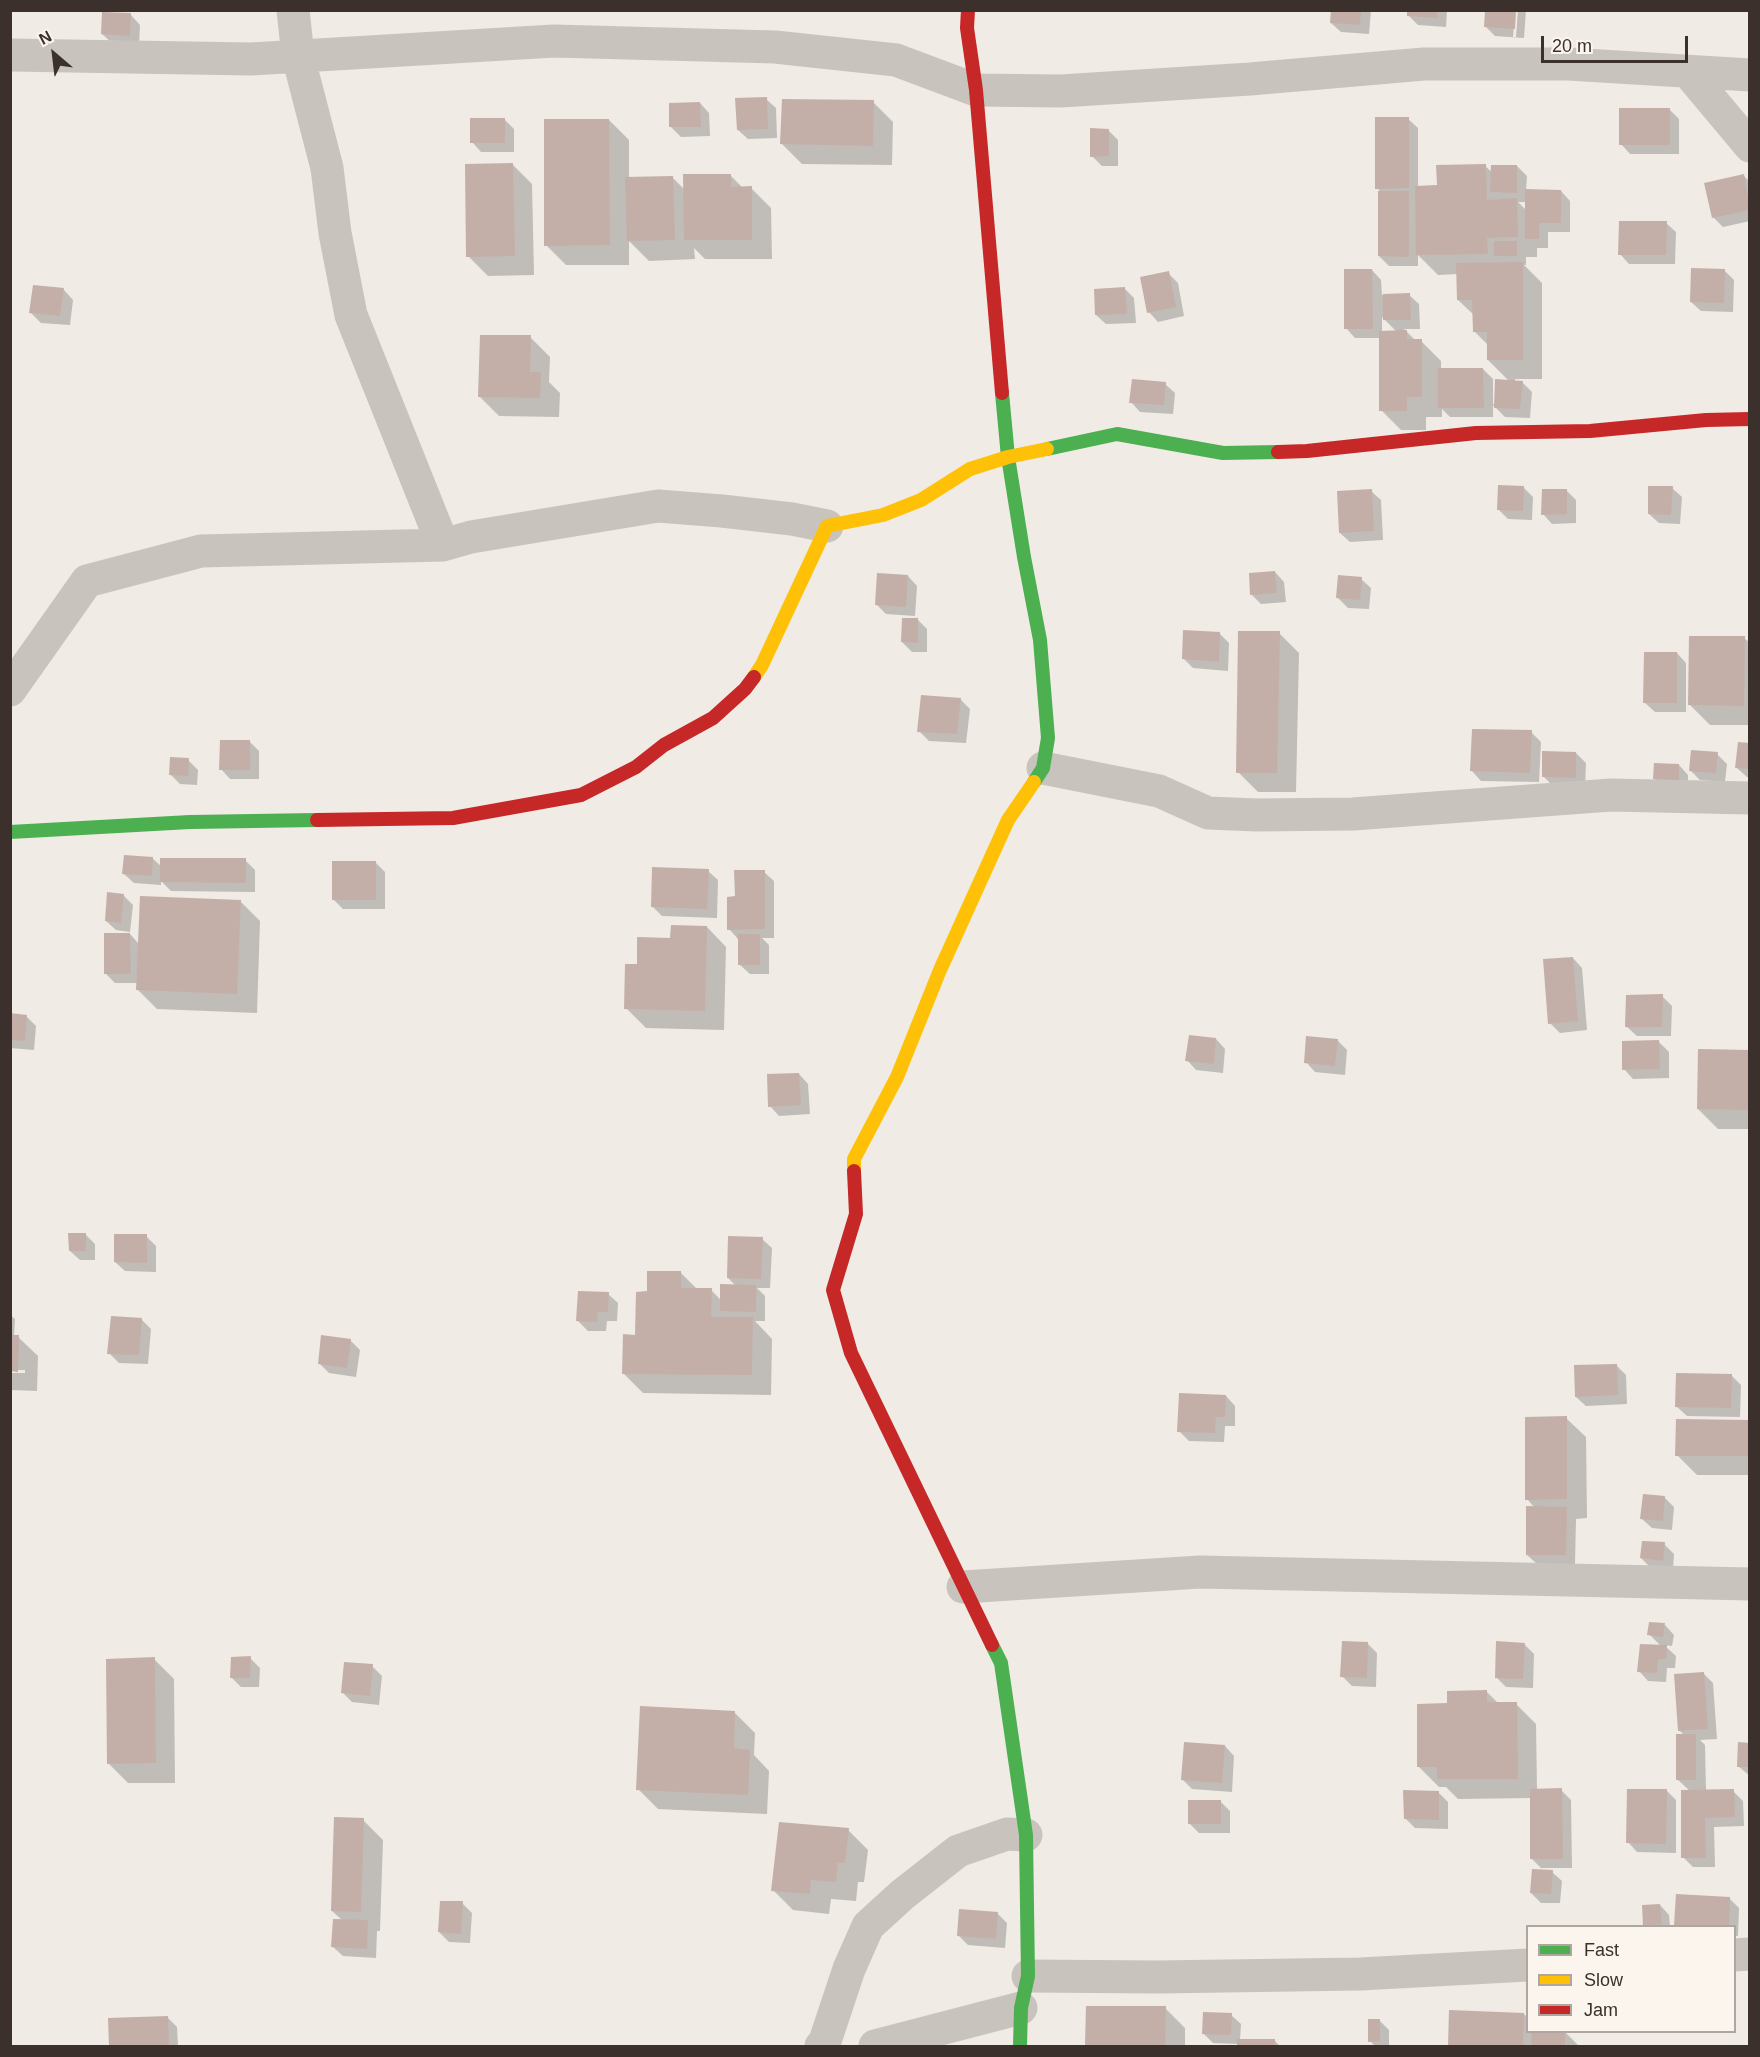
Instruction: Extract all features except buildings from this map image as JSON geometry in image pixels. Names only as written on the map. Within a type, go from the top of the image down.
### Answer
[{"type":"street","points":[[293,10],[298,56],[327,168],[335,233],[351,315],[443,545]]},
{"type":"street","points":[[968,10],[967,28],[976,90],[1008,457],[1040,639],[1048,738],[1043,768],[1008,820],[940,970],[897,1077],[854,1159],[856,1214],[833,1290],[851,1353],[1001,1663],[1026,1835],[1024,1992],[1020,2046]]},
{"type":"street","points":[[10,55],[251,59],[554,41],[775,47],[896,60],[976,90],[1061,90],[1250,79],[1424,64],[1568,64],[1749,75]]},
{"type":"street","points":[[1688,72],[1749,146]]},
{"type":"street","points":[[10,690],[87,581],[201,550],[443,545],[471,537],[658,506],[792,519],[827,526],[893,511],[921,500],[970,468],[1008,457],[1117,434],[1223,453],[1318,450],[1476,433],[1590,431],[1706,420],[1749,419]]},
{"type":"street","points":[[10,832],[190,822],[453,818],[581,795],[636,767],[664,745],[713,718],[745,689],[762,665],[827,526]]},
{"type":"street","points":[[1043,768],[1159,791],[1208,813],[1353,814],[1611,795],[1749,798]]},
{"type":"street","points":[[963,1587],[1200,1572],[1749,1584]]},
{"type":"street","points":[[830,2046],[849,1969],[868,1926],[902,1895],[958,1851],[1007,1834],[1026,1835]]},
{"type":"street","points":[[874,2046],[1024,1992],[1158,1977],[1360,1974],[1526,1965]]},
{"type":"traffic: fast","points":[[1002,393],[1008,457],[1040,640],[1048,738],[1043,768],[1034,782]]},
{"type":"traffic: fast","points":[[1047,449],[1117,434],[1223,453],[1278,452]]},
{"type":"traffic: fast","points":[[10,832],[190,822],[317,820]]},
{"type":"traffic: fast","points":[[992,1645],[1001,1663],[1026,1835],[1028,1976],[1021,2008],[1020,2046]]},
{"type":"traffic: slow","points":[[754,677],[762,665],[827,526],[883,515],[921,500],[970,469],[1008,457],[1047,449]]},
{"type":"traffic: slow","points":[[854,1171],[854,1159],[897,1077],[940,970],[1008,820],[1034,782]]},
{"type":"traffic: jam","points":[[968,10],[967,28],[976,90],[1002,393]]},
{"type":"traffic: jam","points":[[1278,452],[1476,433],[1590,431],[1706,420],[1750,419]]},
{"type":"traffic: jam","points":[[317,820],[453,818],[581,795],[636,767],[664,745],[713,718],[745,689],[754,677]]},
{"type":"traffic: jam","points":[[854,1171],[856,1214],[833,1290],[851,1353],[992,1645]]}]
